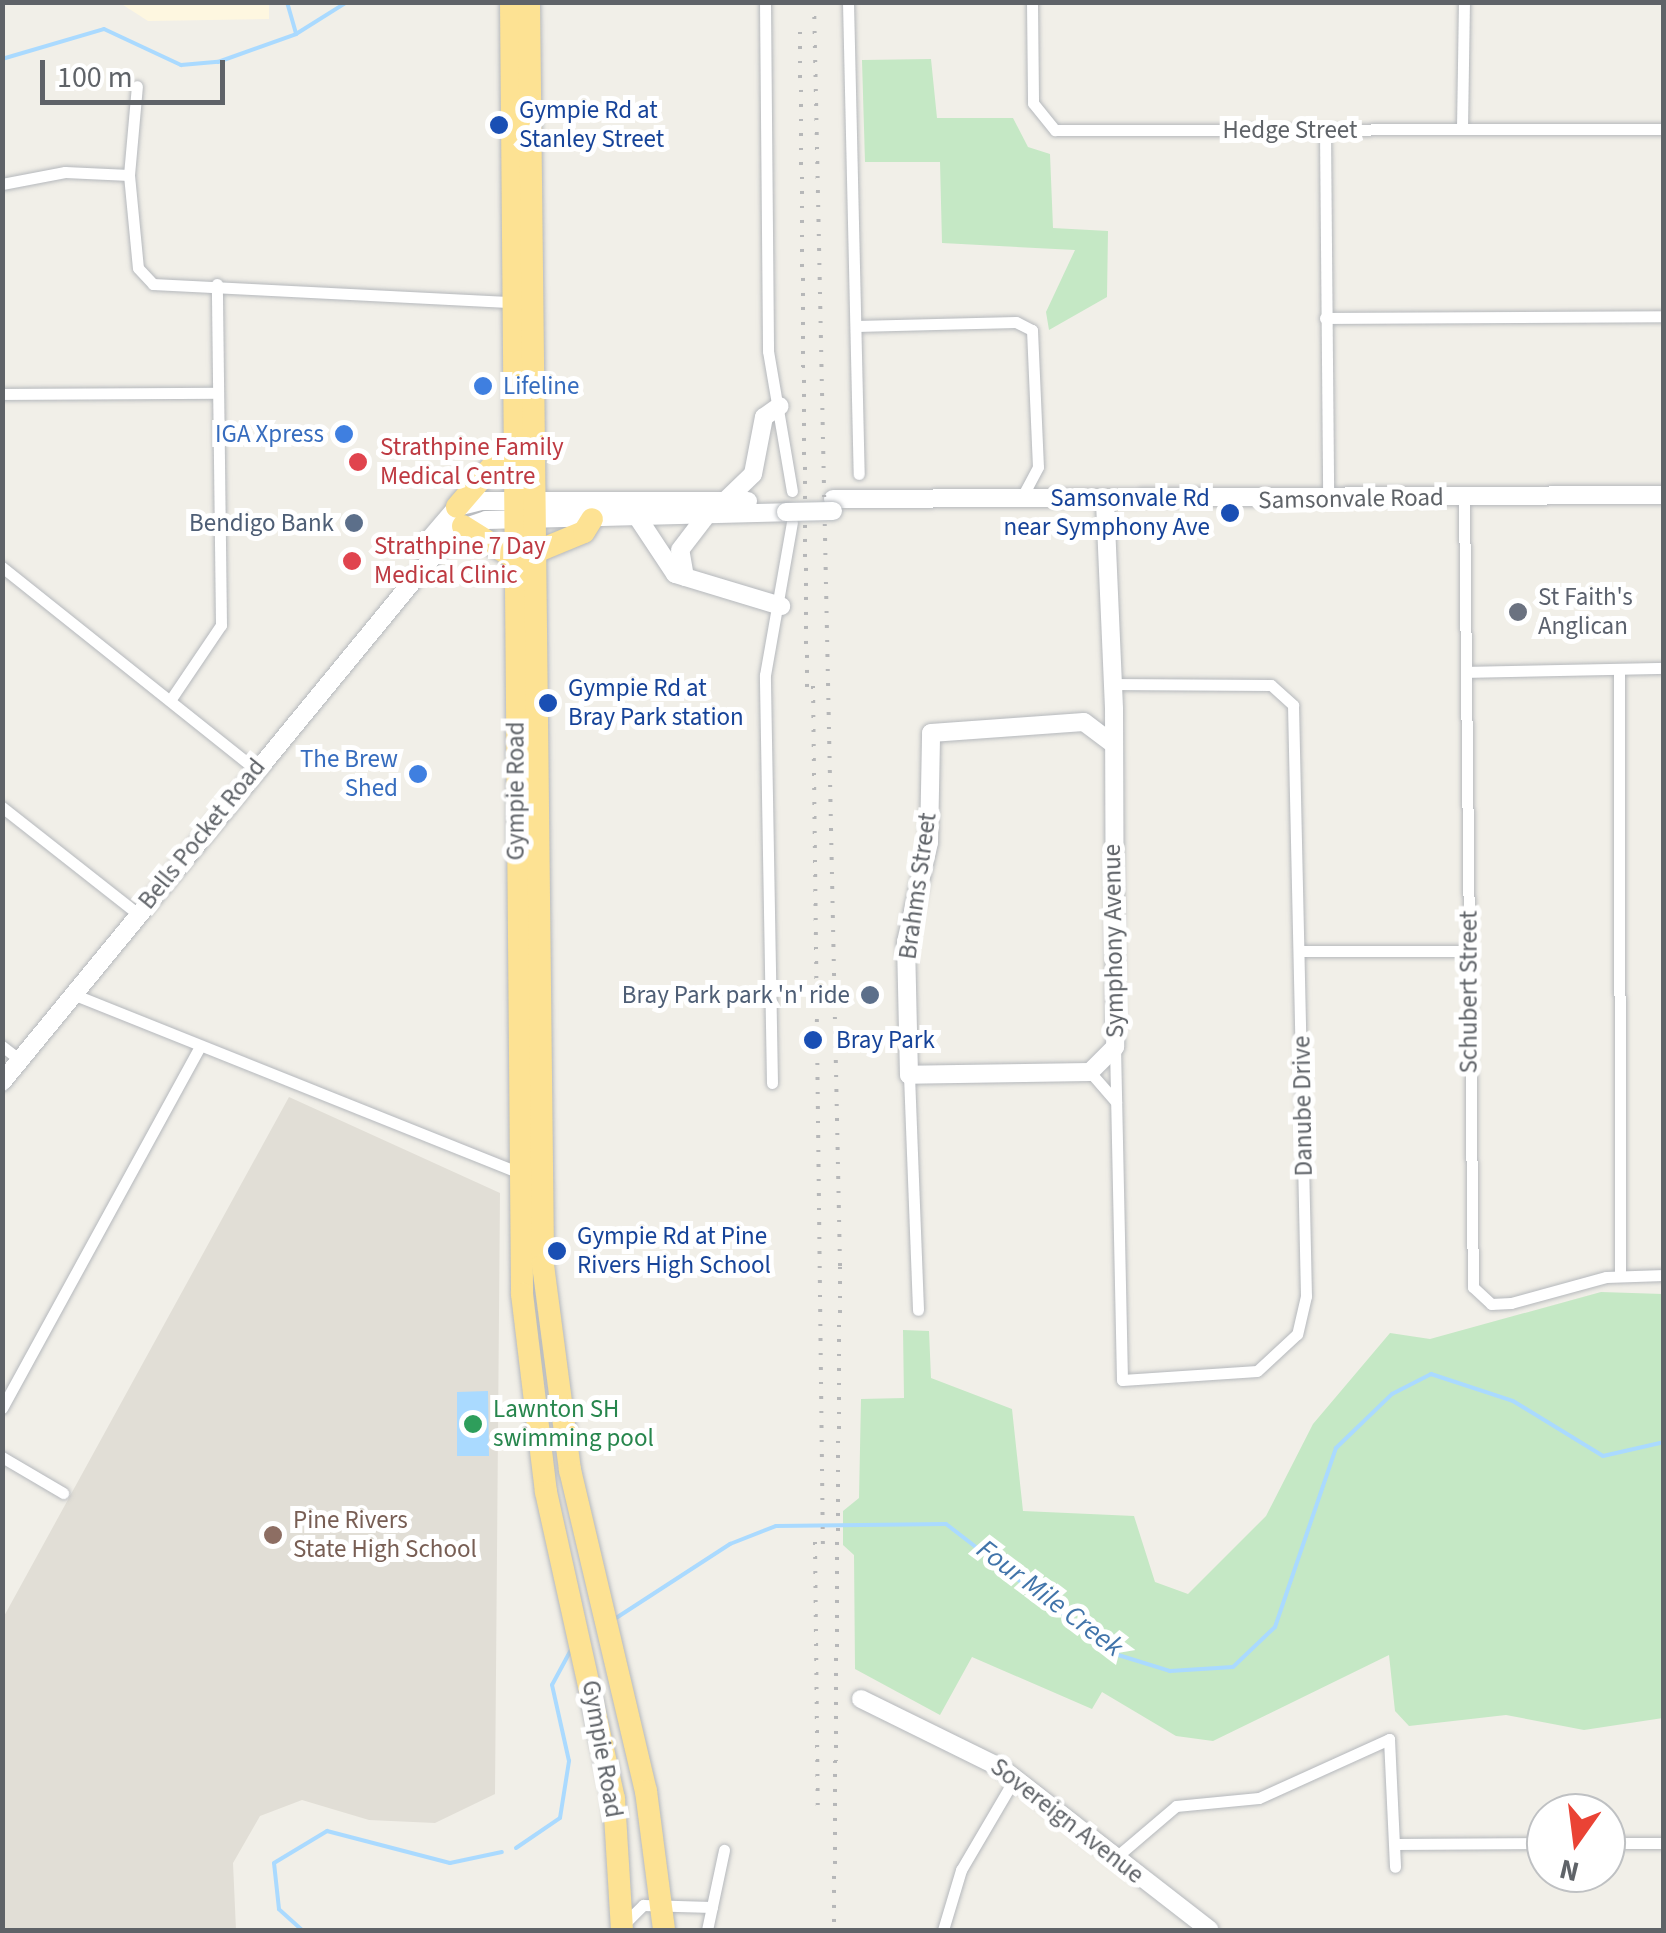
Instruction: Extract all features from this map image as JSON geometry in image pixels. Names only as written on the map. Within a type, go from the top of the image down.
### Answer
[{"type":"highway","name":"Gympie Road","points":[[511,2],[513,442],[524,511]]},
{"type":"highway","name":"Gympie Road","points":[[529,2],[524,556],[532,1391],[564,1575],[614,1799],[622,1928]]},
{"type":"highway","points":[[513,442],[460,516],[524,556],[584,532],[592,519]]},
{"type":"highway","name":"Gympie Road","points":[[528,1175],[557,1390],[663,1902],[664,1930]]},
{"type":"main road","points":[[724,502],[753,474],[764,417],[780,406]]},
{"type":"main road","name":"Samsonvale Road","points":[[524,511],[724,502],[789,506],[1030,500],[1664,496]]},
{"type":"main road","name":"Symphony Avenue","points":[[1105,502],[1115,1047]]},
{"type":"main road","name":"Samsonvale Road","points":[[524,511],[592,519],[706,516],[789,506]]},
{"type":"main road","points":[[460,516],[524,511]]},
{"type":"main road","name":"Bells Pocket Road","points":[[2,1082],[460,516]]},
{"type":"main road","points":[[685,577],[680,550],[706,516]]},
{"type":"main road","points":[[638,518],[667,567],[685,577],[781,606]]},
{"type":"main road","points":[[1111,691],[1084,722],[1112,743]]},
{"type":"main road","name":"Brahms Street","points":[[908,1074],[906,942],[929,842],[931,733],[946,725],[1084,722]]},
{"type":"main road","points":[[908,1074],[1090,1072],[1115,1047]]},
{"type":"main road","name":"Sovereign Avenue","points":[[861,1699],[1014,1778],[1210,1930]]},
{"type":"street","points":[[765,2],[768,351],[780,406],[789,506],[781,606],[765,696],[772,1084]]},
{"type":"street","points":[[848,2],[859,474]]},
{"type":"street","name":"Hedge Street","points":[[1032,2],[1034,103],[1054,130],[1664,129]]},
{"type":"street","points":[[1462,128],[1464,2]]},
{"type":"street","points":[[136,86],[129,175],[144,280],[312,286],[368,301],[513,302]]},
{"type":"street","points":[[1325,131],[1328,499]]},
{"type":"street","points":[[2,184],[64,172],[129,175]]},
{"type":"street","points":[[170,699],[220,625],[218,284]]},
{"type":"street","points":[[1325,318],[1664,316]]},
{"type":"street","points":[[856,326],[1016,322],[1032,330],[1038,467],[1030,500]]},
{"type":"street","points":[[2,394],[218,392]]},
{"type":"street","points":[[1038,467],[1060,502]]},
{"type":"street","name":"Schubert Street","points":[[1464,498],[1468,1267],[1491,1304],[1620,1274]]},
{"type":"street","points":[[2,567],[254,768]]},
{"type":"street","points":[[1467,672],[1664,668]]},
{"type":"street","points":[[1620,670],[1620,1274],[1664,1274]]},
{"type":"street","name":"Danube Drive","points":[[1111,691],[1286,688],[1301,951],[1305,1315],[1285,1347],[1240,1377],[1122,1380]]},
{"type":"street","points":[[2,807],[138,914]]},
{"type":"street","points":[[1301,951],[1469,951]]},
{"type":"street","points":[[75,995],[200,1048],[528,1175]]},
{"type":"street","points":[[2,1046],[20,1060]]},
{"type":"street","name":"Symphony Avenue","points":[[1115,1047],[1122,1380]]},
{"type":"street","points":[[2,1408],[200,1048]]},
{"type":"street","points":[[1090,1072],[1116,1102]]},
{"type":"street","points":[[908,1074],[918,1310]]},
{"type":"street","points":[[2,1457],[63,1493]]},
{"type":"street","points":[[564,1575],[590,1561]]},
{"type":"street","points":[[1115,1858],[1176,1806],[1259,1798],[1389,1739],[1395,1867]]},
{"type":"street","points":[[943,1930],[962,1870],[1014,1778]]},
{"type":"street","points":[[1626,1843],[1664,1843]]},
{"type":"street","points":[[1395,1844],[1526,1844]]},
{"type":"street","points":[[708,1930],[724,1850]]},
{"type":"street","points":[[663,1902],[712,1907]]},
{"type":"street","name":"Gympie Road","points":[[622,1928],[639,1907],[663,1902]]},
{"type":"shaded area","points":[[120,3],[269,3],[269,19],[148,21]]},
{"type":"shaded area","name":"Pine Rivers State High School","points":[[289,1097],[500,1193],[495,1794],[435,1823],[369,1820],[302,1800],[260,1816],[233,1863],[236,1930],[3,1930],[3,1618]]},
{"type":"green space","points":[[931,59],[937,118],[1013,118],[1028,147],[1050,154],[1053,228],[1108,231],[1107,297],[1049,330],[1046,312],[1075,250],[942,243],[940,162],[865,162],[862,60]]},
{"type":"green space","points":[[1601,1292],[1663,1294],[1663,1718],[1584,1730],[1506,1715],[1409,1726],[1395,1711],[1389,1655],[1213,1741],[1176,1736],[1102,1692],[1092,1709],[972,1657],[940,1715],[855,1669],[854,1555],[843,1545],[843,1511],[859,1498],[861,1399],[904,1398],[903,1330],[929,1331],[931,1378],[1012,1409],[1023,1511],[1134,1516],[1155,1582],[1188,1594],[1266,1516],[1313,1424],[1390,1333],[1430,1339]]},
{"type":"water","name":"Lawnton SH swimming pool","points":[[488,1391],[489,1456],[457,1456],[457,1392]]},
{"type":"waterway","points":[[287,2],[296,34]]},
{"type":"waterway","points":[[2,59],[104,29],[181,65],[218,62],[296,34],[347,2]]},
{"type":"waterway","name":"Four Mile Creek","points":[[613,1620],[730,1544],[776,1526],[946,1524],[1115,1654],[1170,1671],[1233,1667],[1275,1627],[1336,1448],[1392,1394],[1431,1374],[1513,1401],[1603,1456],[1664,1442]]},
{"type":"waterway","name":"Four Mile Creek","points":[[516,1848],[560,1818],[569,1761],[552,1685],[572,1648]]},
{"type":"waterway","name":"Four Mile Creek","points":[[302,1930],[279,1909],[274,1863],[327,1831],[450,1863],[502,1852]]},
{"type":"railway","points":[[814,2],[840,1267],[834,1930]]},
{"type":"railway","points":[[800,32],[807,697]]},
{"type":"railway","points":[[813,686],[823,1556]]},
{"type":"railway","points":[[815,1542],[818,1812]]},
{"type":"place","name":"Gympie Rd at Stanley Street","points":[[499,125]]},
{"type":"place","name":"Lifeline","points":[[483,386]]},
{"type":"place","name":"IGA Xpress","points":[[344,434]]},
{"type":"place","name":"Strathpine Family Medical Centre","points":[[358,462]]},
{"type":"place","name":"Samsonvale Rd near Symphony Ave","points":[[1230,513]]},
{"type":"place","name":"Bendigo Bank","points":[[354,523]]},
{"type":"place","name":"Strathpine 7 Day Medical Clinic","points":[[352,561]]},
{"type":"place","name":"St Faith's Anglican","points":[[1518,612]]},
{"type":"place","name":"Gympie Rd at Bray Park station","points":[[548,703]]},
{"type":"place","name":"The Brew Shed","points":[[418,774]]},
{"type":"place","name":"Bray Park park 'n' ride","points":[[870,995]]},
{"type":"place","name":"Bray Park","points":[[813,1040]]},
{"type":"place","name":"Gympie Rd at Pine Rivers High School","points":[[557,1251]]},
{"type":"place","name":"Lawnton SH swimming pool","points":[[473,1424]]},
{"type":"place","name":"Pine Rivers State High School","points":[[273,1535]]}]
